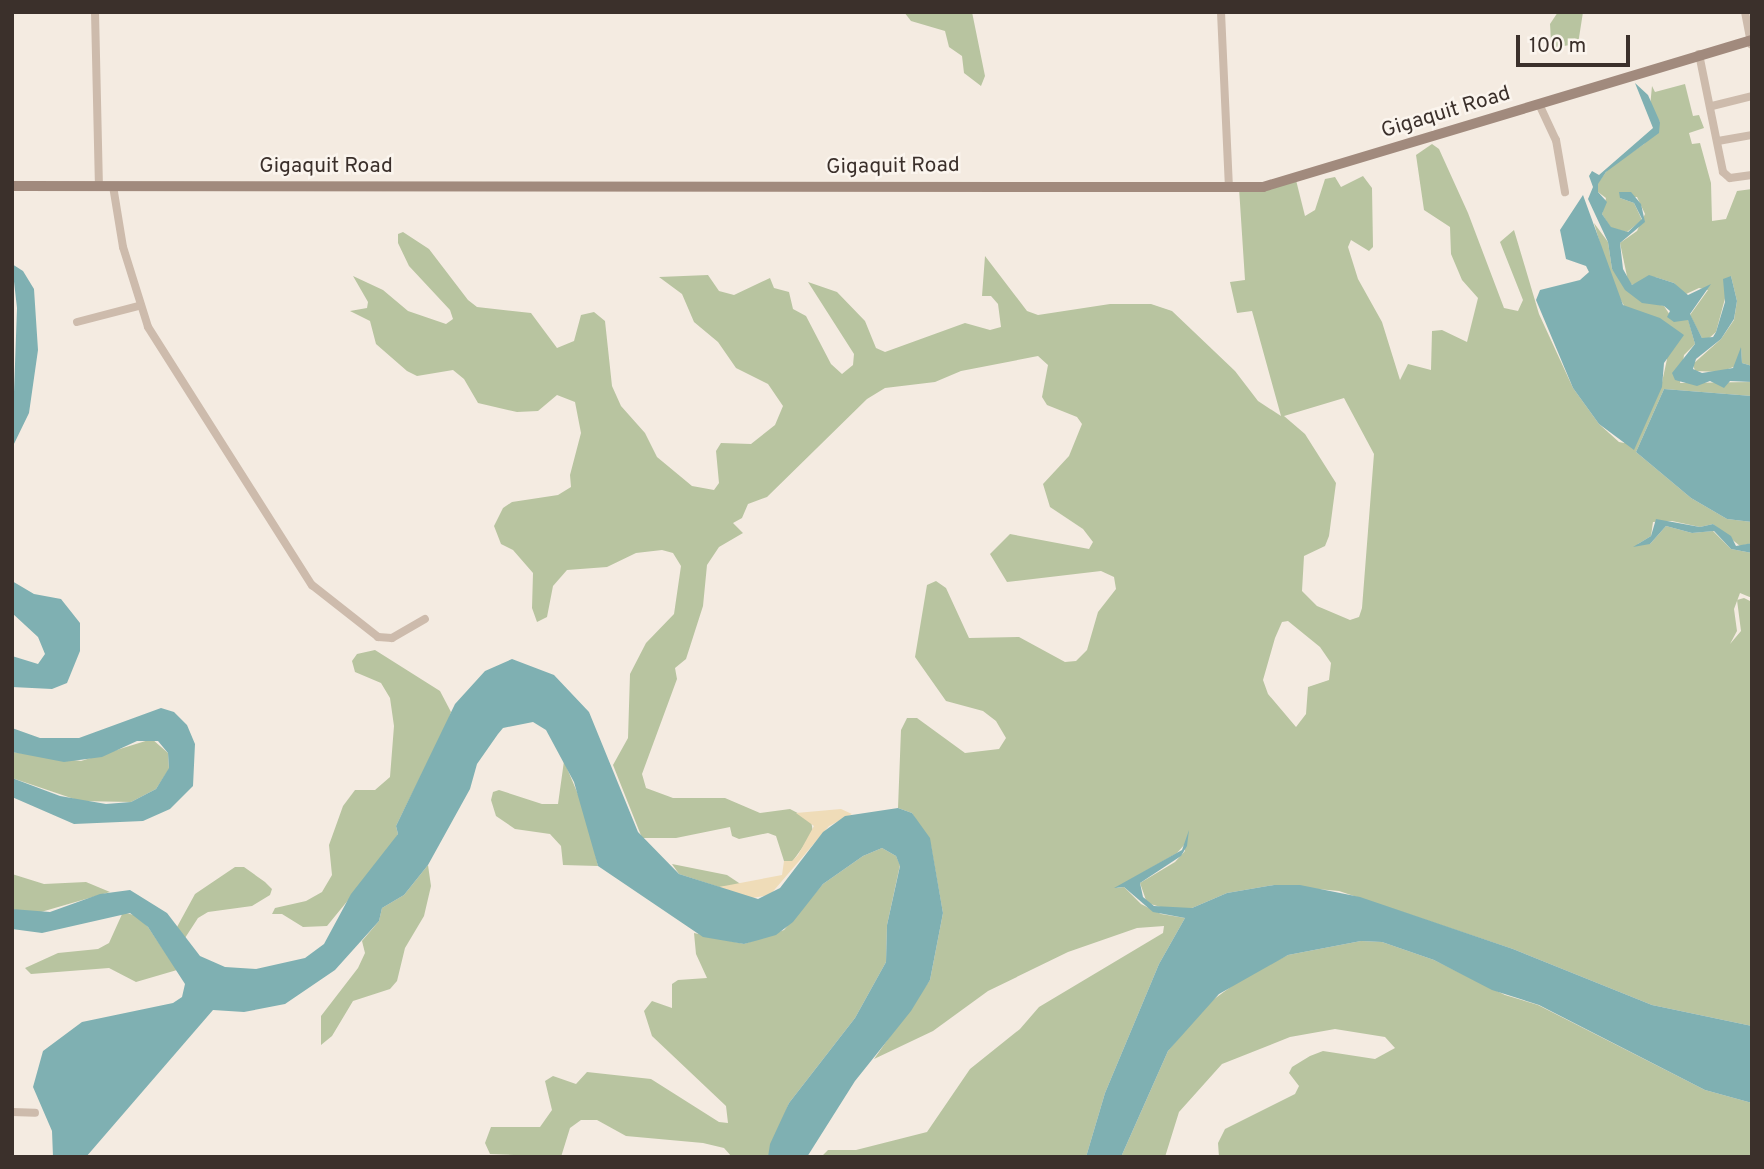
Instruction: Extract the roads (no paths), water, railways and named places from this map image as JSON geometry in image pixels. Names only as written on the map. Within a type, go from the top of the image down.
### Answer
[{"type":"main road","name":"Gigaquit Road","points":[[12,186],[1228,188],[1277,185],[1699,54],[1751,42]]},
{"type":"street","points":[[95,12],[99,186]]},
{"type":"street","points":[[1221,12],[1228,188]]},
{"type":"street","points":[[1745,12],[1751,42]]},
{"type":"street","points":[[1699,54],[1725,175],[1752,175]]},
{"type":"street","points":[[1712,106],[1752,96]]},
{"type":"street","points":[[1539,104],[1556,140],[1565,192]]},
{"type":"street","points":[[1718,141],[1752,135]]},
{"type":"street","points":[[113,186],[139,306],[152,336],[312,585],[378,637],[392,638],[425,619]]},
{"type":"street","points":[[77,322],[139,306]]},
{"type":"street","points":[[12,1112],[35,1113]]},
{"type":"water","points":[[1635,83],[1648,95],[1660,122],[1659,133],[1606,172],[1598,184],[1598,192],[1607,202],[1602,214],[1611,227],[1628,232],[1642,219],[1634,203],[1620,198],[1619,192],[1631,192],[1641,204],[1645,222],[1620,243],[1623,269],[1632,285],[1649,275],[1674,283],[1688,295],[1711,284],[1690,314],[1702,338],[1713,337],[1716,332],[1725,302],[1723,279],[1731,276],[1737,301],[1734,319],[1721,339],[1696,359],[1693,369],[1702,373],[1733,368],[1741,347],[1742,363],[1752,366],[1752,382],[1730,381],[1724,388],[1710,381],[1697,386],[1675,380],[1672,373],[1695,344],[1688,320],[1674,322],[1667,317],[1670,311],[1664,306],[1642,303],[1625,290],[1612,269],[1608,242],[1588,199],[1593,187],[1589,176],[1592,171],[1599,175],[1653,128]]},
{"type":"water","points":[[1583,195],[1623,305],[1660,318],[1684,335],[1664,363],[1662,387],[1634,450],[1599,424],[1573,388],[1536,300],[1540,290],[1580,280],[1589,272],[1586,266],[1566,259],[1560,230]]},
{"type":"water","points":[[12,264],[23,271],[34,289],[38,350],[29,413],[12,448],[17,308]]},
{"type":"water","points":[[1664,389],[1752,396],[1752,522],[1727,519],[1691,498],[1636,452]]},
{"type":"water","points":[[1656,519],[1700,527],[1713,524],[1731,536],[1736,546],[1752,543],[1752,553],[1731,549],[1714,531],[1692,533],[1666,526],[1650,544],[1633,547],[1651,536]]},
{"type":"water","points":[[12,581],[34,594],[61,599],[80,623],[80,651],[67,683],[52,689],[12,687],[12,656],[38,664],[45,654],[38,637],[12,613]]},
{"type":"water","points":[[512,659],[554,675],[589,712],[638,832],[679,874],[758,899],[780,888],[823,832],[845,816],[898,808],[912,813],[930,838],[943,913],[930,980],[911,1011],[855,1081],[807,1157],[768,1157],[770,1144],[789,1103],[855,1018],[886,962],[887,925],[900,866],[896,856],[882,848],[863,856],[823,884],[793,922],[776,935],[744,944],[703,937],[598,866],[574,782],[546,730],[533,722],[503,728],[498,734],[477,764],[470,789],[428,865],[404,895],[382,908],[379,921],[335,970],[285,1004],[244,1012],[213,1010],[86,1157],[53,1157],[52,1131],[33,1087],[43,1051],[82,1022],[173,1003],[182,997],[185,984],[148,927],[130,913],[42,933],[12,929],[12,909],[50,912],[100,894],[130,890],[167,913],[200,956],[225,967],[256,969],[305,958],[324,944],[351,894],[398,834],[396,826],[455,704],[485,671]]},
{"type":"water","points":[[161,708],[174,712],[187,725],[195,744],[193,786],[170,809],[143,821],[74,824],[12,797],[12,778],[60,796],[106,804],[131,802],[156,789],[169,768],[168,753],[158,741],[137,741],[102,757],[64,762],[12,752],[12,728],[40,738],[79,738]]},
{"type":"water","points":[[1189,830],[1187,846],[1181,856],[1140,883],[1143,897],[1154,906],[1192,908],[1227,893],[1274,885],[1300,885],[1360,897],[1513,949],[1652,1005],[1752,1026],[1752,1103],[1705,1090],[1539,1005],[1492,990],[1434,960],[1382,942],[1361,941],[1288,955],[1219,994],[1168,1051],[1121,1157],[1086,1157],[1105,1093],[1159,964],[1185,918],[1153,912],[1124,887],[1114,888],[1182,850]]}]
